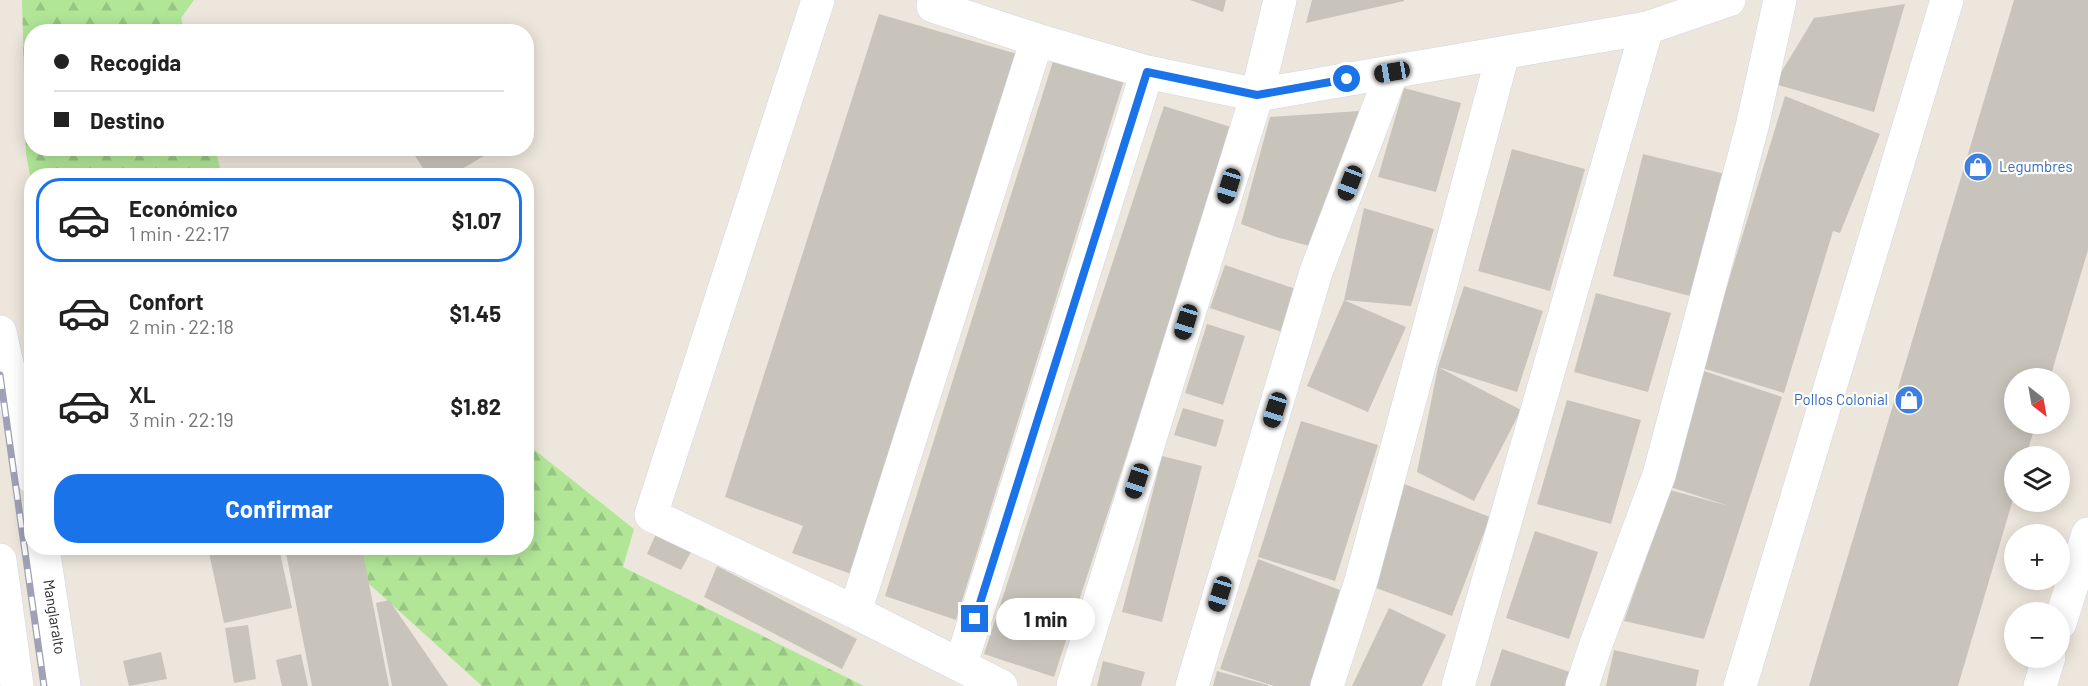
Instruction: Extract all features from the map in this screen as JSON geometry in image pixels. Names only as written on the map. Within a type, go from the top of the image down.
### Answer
[{"type":"street","points":[[818,0],[651,515],[855,612],[1001,686]]},
{"type":"street","points":[[1073,686],[1257,95],[1280,0]]},
{"type":"street","points":[[926,2],[1037,40],[1147,72],[1257,95],[1647,28],[1729,0]]},
{"type":"street","points":[[1582,686],[1659,475],[1752,127],[1780,0]]},
{"type":"street","points":[[1740,686],[1947,0]]},
{"type":"street","points":[[1458,686],[1647,28]]},
{"type":"street","points":[[855,612],[1037,40]]},
{"type":"street","points":[[1327,686],[1360,581],[1503,54]]},
{"type":"street","points":[[961,664],[1147,72]]},
{"type":"street","points":[[1192,686],[1316,272],[1392,72]]},
{"type":"street","points":[[0,332],[24,441]]},
{"type":"street","points":[[2067,602],[2088,534]]},
{"type":"street","name":"Manglaralto","points":[[44,555],[64,686]]},
{"type":"street","points":[[0,560],[17,686]]},
{"type":"street","points":[[2040,686],[2046,668]]},
{"type":"green space","points":[[22,0],[194,0],[181,18],[182,24],[24,24],[24,77]]},
{"type":"green space","points":[[26,156],[217,156],[220,168],[29,168]]},
{"type":"green space","points":[[534,450],[634,529],[623,567],[864,686],[482,686],[367,582],[360,555],[534,555]]},
{"type":"building","points":[[1190,0],[1226,0],[1223,12]]},
{"type":"building","points":[[1312,0],[1404,0],[1404,1],[1306,23]]},
{"type":"building","points":[[2014,0],[2088,0],[2088,250],[2053,368],[2004,368],[2004,434],[2033,434],[2029,446],[2004,446],[2004,512],[2009,512],[1958,686],[1809,686]]},
{"type":"building","points":[[1905,4],[1874,112],[1774,84],[1814,18]]},
{"type":"building","points":[[879,14],[1017,54],[854,575],[792,553],[803,526],[725,497]]},
{"type":"building","points":[[1054,58],[1124,80],[956,620],[885,596]]},
{"type":"building","points":[[1404,88],[1461,103],[1436,192],[1378,177]]},
{"type":"building","points":[[1785,96],[1880,134],[1840,233],[1833,231],[1784,393],[1702,368]]},
{"type":"building","points":[[1164,106],[1234,128],[1054,677],[984,654]]},
{"type":"building","points":[[1359,111],[1313,247],[1241,224],[1270,117]]},
{"type":"building","points":[[1512,149],[1585,169],[1550,291],[1478,271]]},
{"type":"building","points":[[1643,154],[1725,174],[1694,297],[1613,276]]},
{"type":"building","points":[[415,156],[484,156],[464,168],[423,168]]},
{"type":"building","points":[[1364,208],[1434,229],[1411,306],[1344,300]]},
{"type":"building","points":[[1225,265],[1299,290],[1285,333],[1210,308]]},
{"type":"building","points":[[1464,286],[1543,311],[1517,392],[1438,367]]},
{"type":"building","points":[[1596,293],[1671,313],[1648,392],[1574,372]]},
{"type":"building","points":[[1344,300],[1406,327],[1368,412],[1307,386]]},
{"type":"building","points":[[1207,324],[1245,336],[1223,405],[1185,393]]},
{"type":"building","points":[[1438,367],[1521,410],[1474,501],[1417,472]]},
{"type":"building","points":[[1704,371],[1782,397],[1704,639],[1624,621],[1670,490],[1729,506],[1670,487]]},
{"type":"building","points":[[1567,400],[1641,420],[1611,524],[1537,504]]},
{"type":"building","points":[[1183,408],[1224,420],[1216,447],[1174,435]]},
{"type":"building","points":[[1301,421],[1378,445],[1335,581],[1258,557]]},
{"type":"building","points":[[1162,456],[1202,466],[1162,622],[1122,612]]},
{"type":"building","points":[[1399,482],[1490,517],[1452,616],[1368,585]]},
{"type":"building","points":[[659,527],[696,543],[681,570],[647,554]]},
{"type":"building","points":[[1535,531],[1598,552],[1569,639],[1506,618]]},
{"type":"building","points":[[209,555],[281,555],[292,608],[224,623]]},
{"type":"building","points":[[286,555],[363,555],[389,686],[312,686]]},
{"type":"building","points":[[1258,559],[1340,590],[1310,686],[1274,686],[1220,669]]},
{"type":"building","points":[[717,566],[857,639],[842,669],[704,597]]},
{"type":"building","points":[[389,600],[448,686],[392,686],[376,603]]},
{"type":"building","points":[[1389,608],[1446,635],[1422,686],[1352,686]]},
{"type":"building","points":[[248,625],[256,679],[234,683],[225,628]]},
{"type":"building","points":[[1502,649],[1570,672],[1565,686],[1490,686]]},
{"type":"building","points":[[1614,650],[1699,670],[1696,686],[1606,686]]},
{"type":"building","points":[[161,652],[167,679],[129,686],[123,661]]},
{"type":"building","points":[[301,654],[308,686],[282,686],[276,660]]},
{"type":"building","points":[[1103,661],[1145,672],[1141,686],[1097,686]]},
{"type":"building","points":[[1217,671],[1268,685],[1268,686],[1213,686]]},
{"type":"railway","points":[[0,375],[24,545]]},
{"type":"railway","points":[[25,555],[44,686]]},
{"type":"place","name":"Legumbres","points":[[1978,167]]},
{"type":"place","name":"Pollos Colonial","points":[[1909,400]]},
{"type":"route","points":[[975,619],[1147,72],[1257,95],[1347,79]]}]
